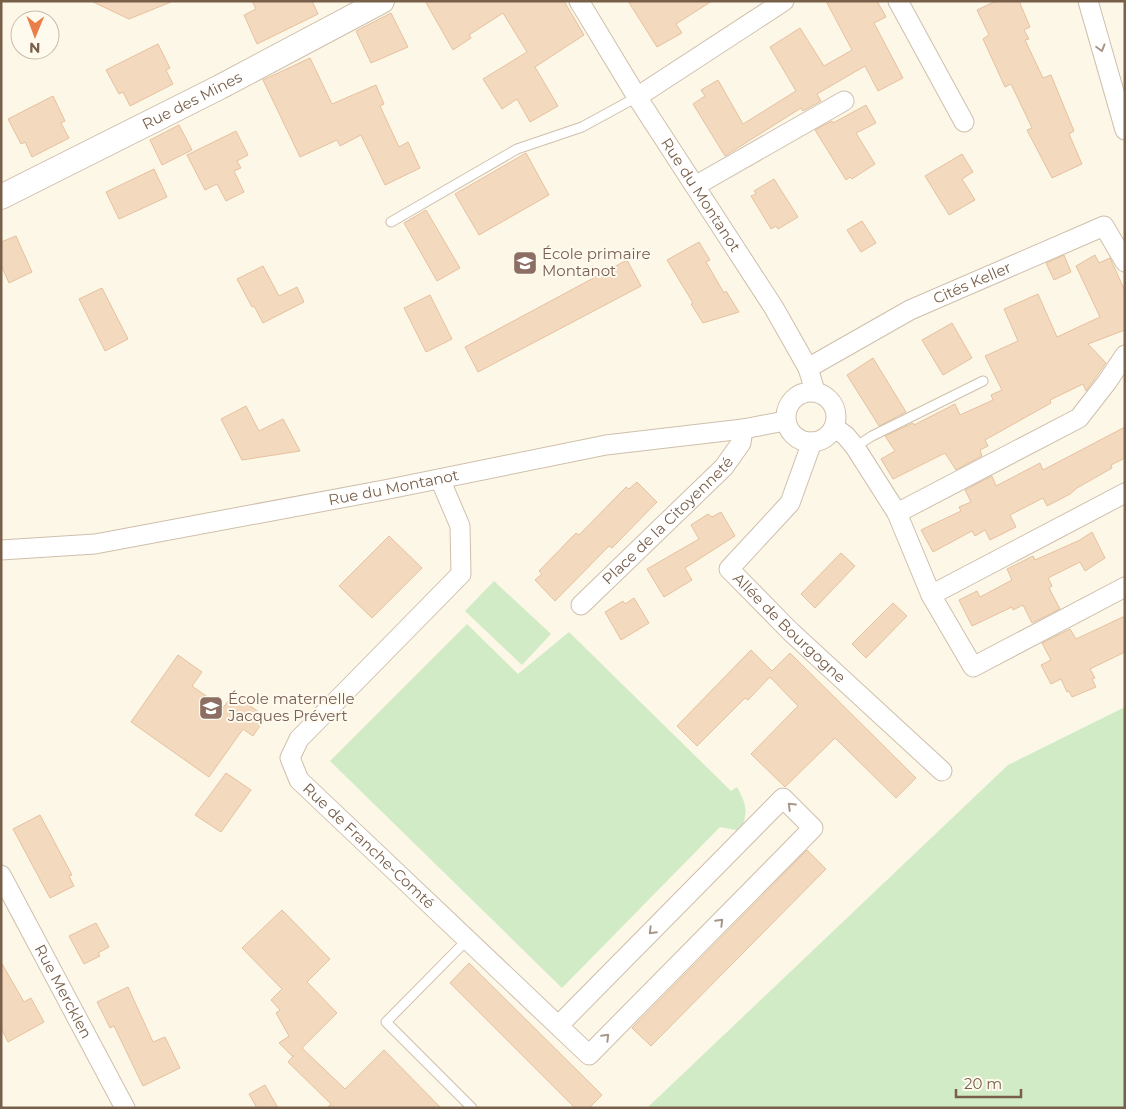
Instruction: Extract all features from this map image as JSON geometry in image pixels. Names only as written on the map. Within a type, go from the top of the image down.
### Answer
[{"type":"street","name":"Rue des Mines","points":[[1,197],[237,78],[382,1]]},
{"type":"street","name":"Rue du Montanot","points":[[579,1],[637,98],[774,308],[808,368],[815,391]]},
{"type":"street","points":[[637,98],[784,1]]},
{"type":"street","points":[[898,1],[964,122]]},
{"type":"street","points":[[1088,1],[1125,130]]},
{"type":"street","points":[[695,186],[844,102]]},
{"type":"street","name":"Cités Keller","points":[[808,368],[910,310],[1104,226],[1125,262]]},
{"type":"street","points":[[897,513],[1079,418],[1125,355]]},
{"type":"street","points":[[815,391],[826,396],[833,404],[836,416],[834,427],[829,435],[821,440],[803,441],[794,437],[788,430],[785,421],[786,409],[792,398],[803,393],[815,391]]},
{"type":"street","name":"Rue du Montanot","points":[[1,550],[95,544],[440,479],[606,445],[785,421]]},
{"type":"street","points":[[834,427],[846,436],[855,447],[897,513],[931,595],[973,667],[1125,587]]},
{"type":"street","name":"Place de la Citoyenneté","points":[[582,605],[724,467],[741,443],[743,428]]},
{"type":"street","name":"Allée de Bourgogne","points":[[812,442],[790,503],[729,569],[791,632],[942,771]]},
{"type":"street","name":"Rue de Franche-Comté","points":[[440,479],[460,526],[461,574],[299,739],[290,758],[299,780],[589,1055],[813,828],[783,798],[559,1025]]},
{"type":"street","points":[[931,595],[1125,493]]},
{"type":"street","name":"Rue Mercklen","points":[[1,876],[125,1108]]},
{"type":"lane","points":[[391,222],[517,149],[582,127],[637,98]]},
{"type":"lane","points":[[855,447],[872,436],[983,381]]},
{"type":"lane","points":[[467,940],[386,1022],[472,1108]]},
{"type":"green space","points":[[494,581],[551,634],[522,665],[465,611]]},
{"type":"green space","points":[[467,624],[518,674],[569,632],[731,791],[737,787],[745,804],[745,819],[741,831],[720,827],[562,988],[330,761]]},
{"type":"green space","points":[[1125,707],[1125,1108],[647,1108],[1008,765]]},
{"type":"building","points":[[91,1],[171,1],[171,2],[129,19]]},
{"type":"building","points":[[252,1],[312,1],[318,14],[257,44],[244,15],[256,9]]},
{"type":"building","points":[[425,1],[564,1],[584,35],[535,67],[558,106],[530,122],[517,99],[502,109],[483,79],[527,52],[503,13],[469,35],[471,38],[453,50]]},
{"type":"building","points":[[628,1],[712,1],[676,24],[682,33],[657,47]]},
{"type":"building","points":[[826,1],[877,1],[886,17],[874,23],[903,78],[878,91],[865,66],[817,94],[821,101],[803,111],[801,108],[725,156],[693,104],[705,96],[701,90],[718,80],[743,124],[796,91],[770,47],[800,28],[824,66],[852,50]]},
{"type":"building","points":[[996,1],[1019,1],[1030,27],[1024,30],[1029,39],[1025,40],[1043,78],[1051,75],[1074,131],[1069,134],[1082,164],[1052,178],[1027,130],[1032,128],[1011,84],[1005,87],[983,39],[989,35],[977,10]]},
{"type":"building","points":[[391,13],[408,47],[371,63],[356,31]]},
{"type":"building","points":[[158,44],[170,68],[166,70],[173,84],[130,106],[123,92],[119,94],[106,70]]},
{"type":"building","points":[[310,58],[332,104],[376,85],[384,104],[380,106],[399,147],[408,142],[420,168],[385,185],[361,135],[340,146],[337,140],[300,157],[263,80]]},
{"type":"building","points":[[53,96],[65,121],[61,123],[69,138],[32,157],[25,142],[21,144],[8,119]]},
{"type":"building","points":[[866,105],[876,123],[856,133],[875,164],[852,179],[850,177],[846,180],[815,130],[832,121],[833,123]]},
{"type":"building","points":[[179,125],[192,150],[162,165],[150,140]]},
{"type":"building","points":[[236,131],[248,155],[237,161],[241,168],[234,171],[244,192],[226,201],[217,184],[205,190],[187,155]]},
{"type":"building","points":[[526,153],[549,195],[479,235],[455,194]]},
{"type":"building","points":[[962,154],[973,172],[962,179],[975,200],[949,215],[925,176]]},
{"type":"building","points":[[154,169],[167,197],[119,219],[106,192]]},
{"type":"building","points":[[774,179],[798,217],[778,229],[776,226],[771,229],[751,196],[756,194],[754,191]]},
{"type":"building","points":[[426,210],[460,268],[437,281],[404,223]]},
{"type":"building","points":[[862,221],[876,243],[861,252],[847,230]]},
{"type":"building","points":[[16,236],[32,272],[9,283],[1,265],[1,242]]},
{"type":"building","points":[[699,242],[710,260],[706,262],[724,293],[726,291],[739,312],[703,323],[667,260]]},
{"type":"building","points":[[1064,255],[1071,272],[1054,280],[1046,263]]},
{"type":"building","points":[[1095,255],[1099,263],[1110,258],[1125,291],[1125,330],[1088,344],[1106,363],[1086,391],[1083,384],[1050,400],[1051,403],[985,440],[988,446],[980,450],[982,456],[956,470],[945,453],[893,479],[881,459],[895,451],[885,436],[913,423],[914,425],[955,404],[960,415],[993,400],[991,395],[1002,390],[985,356],[1018,341],[1004,309],[1038,294],[1057,337],[1100,317],[1076,266]]},
{"type":"building","points":[[627,260],[641,286],[478,372],[465,347]]},
{"type":"building","points":[[263,266],[279,296],[297,287],[304,302],[263,323],[237,279]]},
{"type":"building","points":[[102,288],[128,339],[105,351],[79,299]]},
{"type":"building","points":[[430,295],[452,339],[426,352],[404,308]]},
{"type":"building","points":[[952,323],[972,358],[943,375],[922,340]]},
{"type":"building","points":[[873,358],[906,412],[879,426],[847,375]]},
{"type":"building","points":[[246,406],[259,431],[283,419],[300,451],[242,460],[221,419]]},
{"type":"building","points":[[1125,427],[1125,458],[1111,465],[1112,468],[1047,506],[1043,498],[1010,515],[1016,527],[990,540],[985,530],[975,536],[972,531],[933,552],[921,530],[961,511],[959,507],[971,502],[965,490],[992,476],[996,486],[1040,463],[1043,470]]},
{"type":"building","points":[[637,482],[657,502],[612,548],[609,546],[555,601],[535,580],[542,574],[539,571],[576,533],[579,535],[626,487],[629,489]]},
{"type":"building","points":[[721,512],[735,536],[685,568],[692,580],[664,597],[647,569],[699,539],[691,525],[708,514],[712,517]]},
{"type":"building","points":[[1092,532],[1105,558],[1085,571],[1080,562],[1048,578],[1052,586],[1049,588],[1060,609],[1032,623],[1023,605],[1013,610],[1012,607],[972,626],[959,600],[977,591],[980,597],[1012,580],[1007,569],[1033,556],[1035,560],[1080,540]]},
{"type":"building","points":[[389,536],[422,568],[372,618],[339,586]]},
{"type":"building","points":[[841,553],[855,566],[815,608],[801,594]]},
{"type":"building","points":[[634,598],[649,623],[621,640],[605,612],[623,601],[625,604]]},
{"type":"building","points":[[893,603],[907,616],[866,658],[852,644]]},
{"type":"building","points":[[1125,616],[1125,652],[1090,669],[1095,678],[1092,679],[1096,687],[1072,697],[1069,691],[1067,692],[1061,679],[1051,684],[1041,665],[1051,660],[1042,643],[1070,629],[1076,639]]},
{"type":"building","points":[[751,650],[772,671],[790,653],[916,778],[896,798],[835,738],[785,787],[751,754],[798,706],[770,677],[748,700],[745,698],[697,746],[677,726]]},
{"type":"building","points":[[178,655],[202,672],[192,686],[223,708],[233,694],[266,717],[253,736],[243,729],[209,777],[131,722]]},
{"type":"building","points":[[226,773],[251,790],[221,832],[195,815]]},
{"type":"building","points":[[40,815],[72,875],[69,876],[74,886],[50,898],[13,829]]},
{"type":"building","points":[[807,850],[826,869],[651,1046],[632,1028]]},
{"type":"building","points":[[282,910],[330,959],[307,982],[337,1013],[302,1048],[345,1089],[384,1050],[441,1108],[327,1108],[331,1104],[288,1062],[293,1057],[279,1043],[289,1036],[276,1013],[280,1010],[271,1000],[282,989],[242,948]]},
{"type":"building","points":[[96,923],[109,947],[98,953],[100,956],[84,964],[69,936]]},
{"type":"building","points":[[1,962],[24,1002],[31,998],[44,1022],[8,1042],[1,1028]]},
{"type":"building","points":[[469,963],[602,1095],[589,1108],[575,1108],[450,983]]},
{"type":"building","points":[[128,987],[153,1042],[165,1037],[180,1068],[143,1086],[114,1026],[110,1028],[97,1002]]},
{"type":"building","points":[[265,1085],[278,1108],[257,1108],[249,1094]]},
{"type":"place","name":"École primaire Montanot","points":[[525,263]]},
{"type":"place","name":"École maternelle Jacques Prévert","points":[[211,708]]}]
